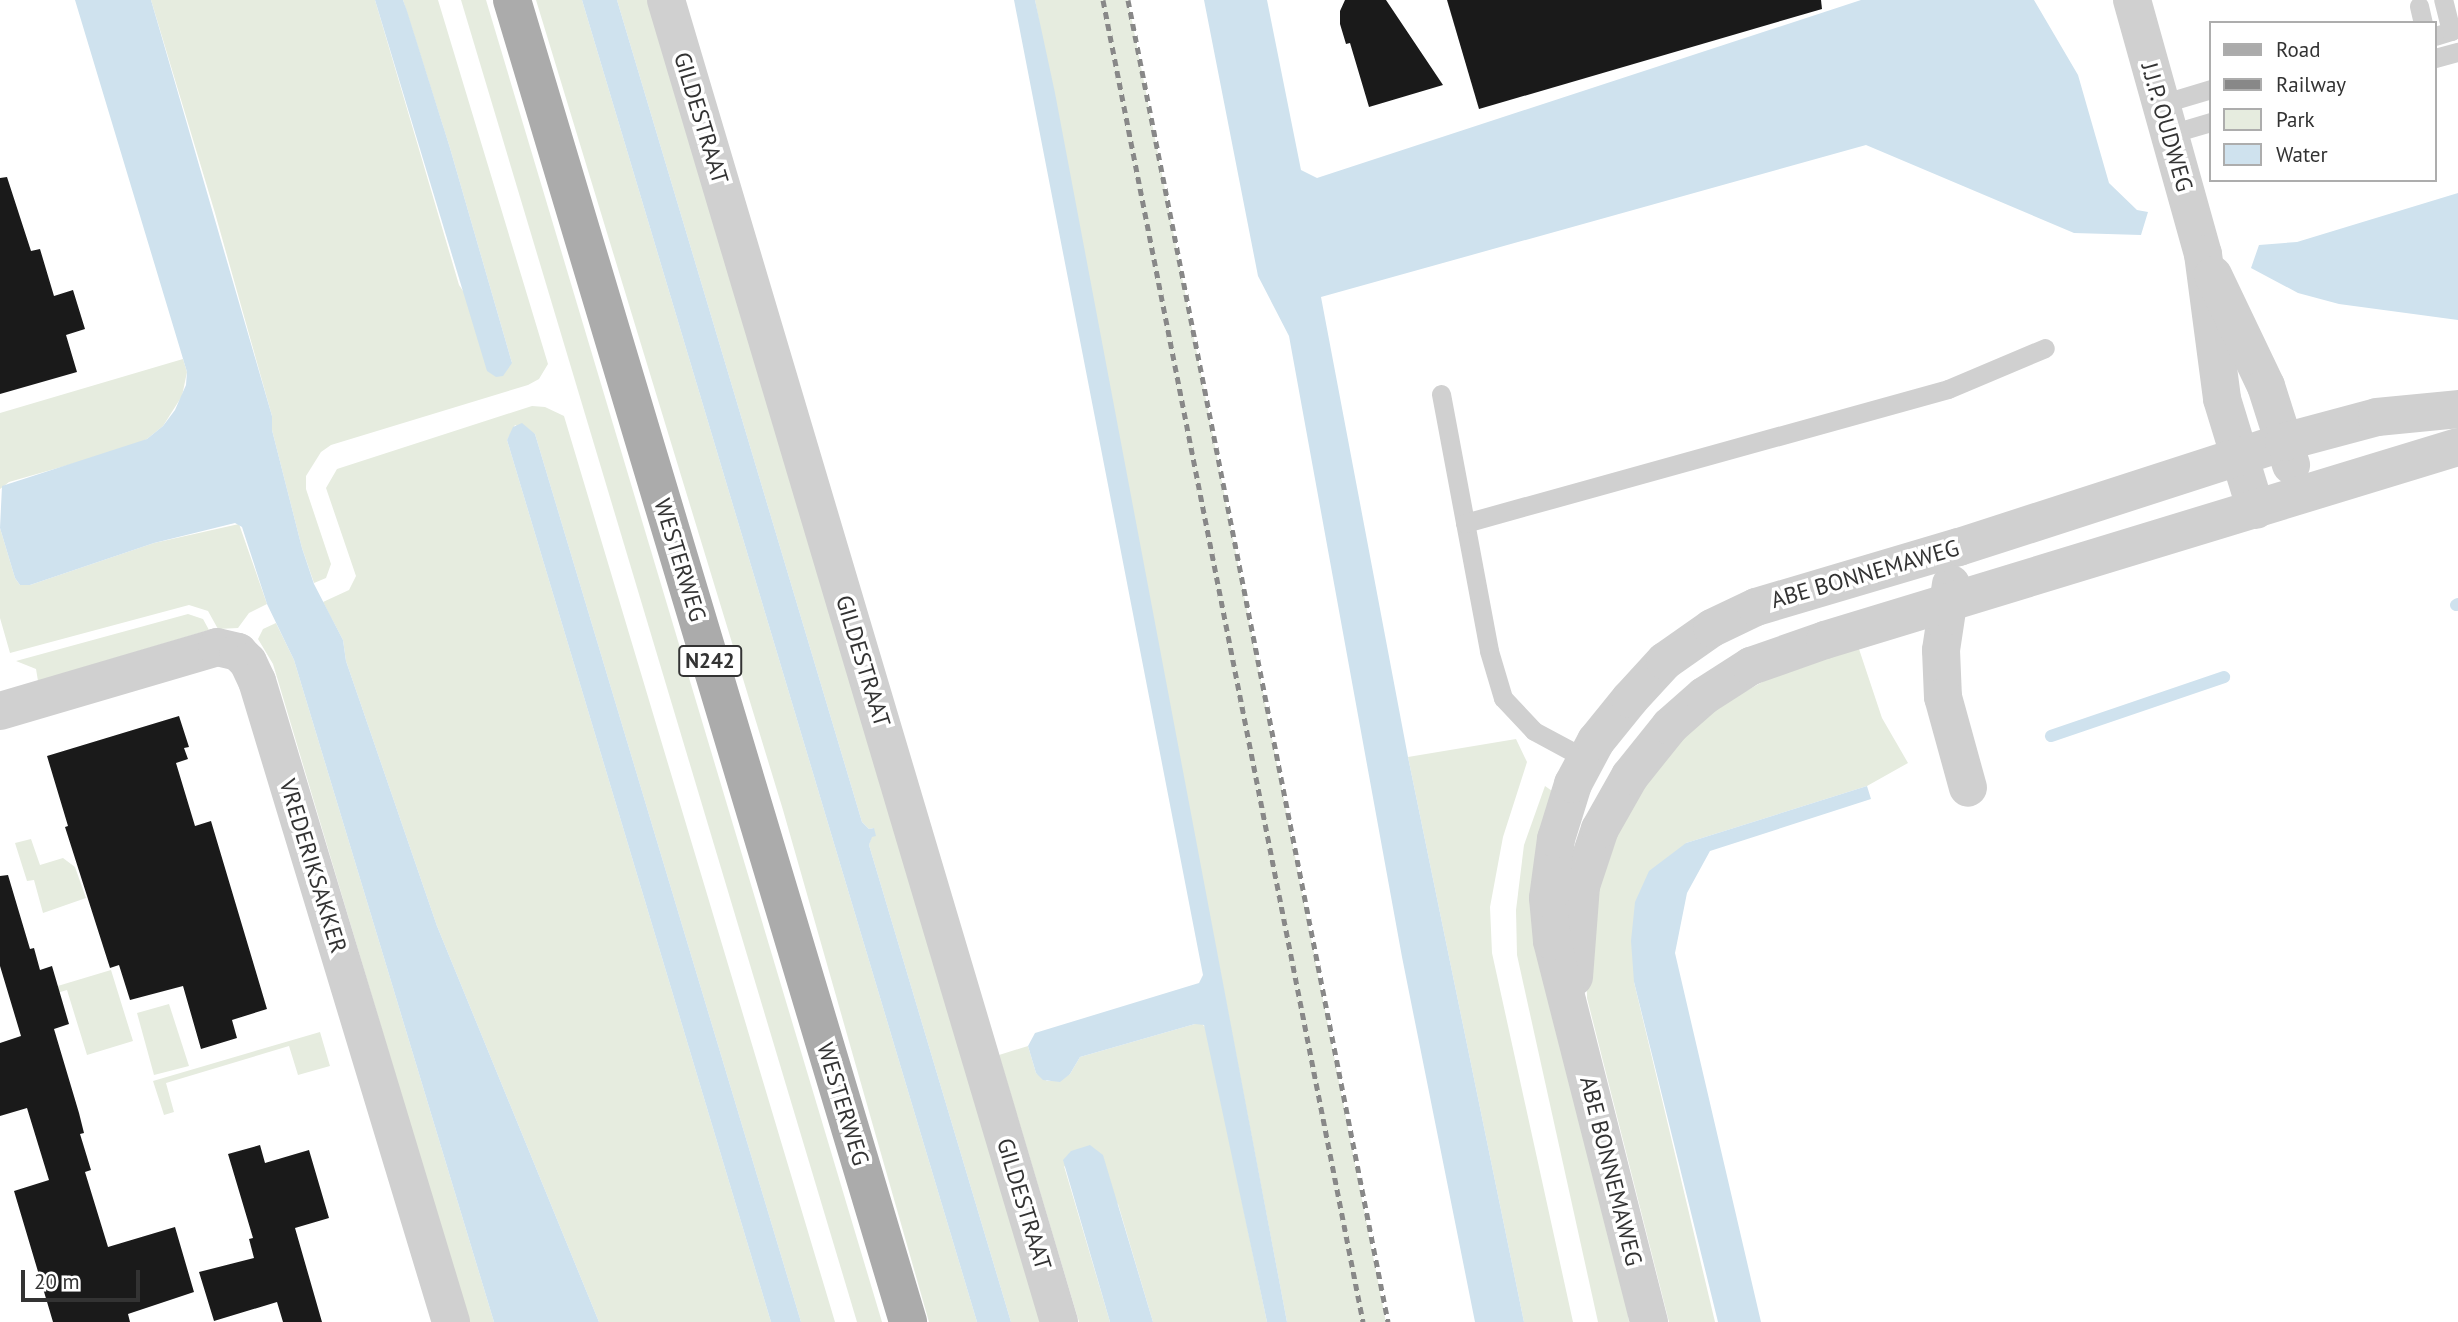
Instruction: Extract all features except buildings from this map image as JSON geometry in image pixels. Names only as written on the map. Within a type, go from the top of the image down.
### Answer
[{"type":"main road","name":"WESTERWEG","points":[[512,0],[908,1322]]},
{"type":"street","name":"GILDESTRAAT","points":[[666,0],[1059,1322]]},
{"type":"street","name":"J.J.P. OUDWEG","points":[[2132,0],[2203,254],[2220,388],[2256,510]]},
{"type":"street","name":"J.J.P. OUDWEG","points":[[2203,254],[2256,363],[2301,496]]},
{"type":"street","name":"ABE BONNEMAWEG","points":[[1649,1322],[1552,941],[1548,898],[1556,839],[1573,784],[1586,759],[1622,709],[1665,661],[1712,628],[1756,607],[1959,547],[2284,442],[2377,417],[2458,409]]},
{"type":"street","name":"ABE BONNEMAWEG","points":[[1572,1020],[1581,887],[1600,829],[1630,776],[1670,726],[1704,696],[1751,666],[1825,640],[2256,510],[2393,464],[2458,447]]},
{"type":"street","points":[[1959,547],[1946,605],[1941,650],[1944,697],[1968,788]]},
{"type":"street","name":"VREDERIKSAKKER","points":[[0,711],[217,647],[238,652],[248,662],[261,694],[451,1322]]},
{"type":"lane","points":[[2437,35],[2451,31],[2443,0]]},
{"type":"lane","points":[[2437,57],[2458,52]]},
{"type":"lane","points":[[2165,118],[2210,90]]},
{"type":"lane","points":[[2165,118],[2210,101]]},
{"type":"lane","points":[[2165,118],[2210,122]]},
{"type":"lane","points":[[1465,523],[1948,389],[2045,348]]},
{"type":"lane","points":[[1441,394],[1489,651],[1503,698],[1534,731],[1586,759]]},
{"type":"green space","points":[[151,0],[375,0],[459,285],[512,363],[450,148],[403,0],[438,0],[548,364],[539,379],[528,385],[331,445],[321,452],[306,476],[306,489],[331,564],[326,578],[314,583],[302,548],[272,430],[272,416]]},
{"type":"green space","points":[[461,0],[486,0],[882,1322],[857,1322]]},
{"type":"green space","points":[[536,0],[582,0],[977,1322],[929,1322],[783,810]]},
{"type":"green space","points":[[617,0],[648,0],[1042,1322],[1011,1322],[869,845],[874,828],[869,829],[862,822]]},
{"type":"green space","points":[[1035,0],[1128,0],[1386,1322],[1287,1322]]},
{"type":"green space","points":[[183,359],[187,372],[182,396],[163,426],[147,439],[131,447],[9,482],[0,489],[0,413]]},
{"type":"green space","points":[[532,406],[545,407],[564,416],[835,1322],[801,1322],[535,434],[515,425],[507,440],[771,1322],[599,1322],[437,926],[346,661],[343,640],[323,602],[349,590],[356,576],[326,488],[337,469]]},
{"type":"green space","points":[[239,524],[267,604],[249,613],[238,628],[218,629],[208,611],[189,605],[10,653],[0,618],[0,528],[15,578],[20,585],[30,585],[154,543]]},
{"type":"green space","points":[[188,614],[203,619],[209,630],[38,681],[36,669],[16,661]]},
{"type":"green space","points":[[276,623],[294,660],[494,1322],[469,1322],[273,664],[258,639],[263,629]]},
{"type":"green space","points":[[1858,646],[1882,718],[1908,763],[1867,786],[1686,843],[1634,982],[1715,1322],[1669,1322],[1587,998],[1586,931],[1625,805],[1705,714],[1764,681]]},
{"type":"green space","points":[[1516,739],[1527,762],[1503,837],[1490,907],[1492,953],[1573,1322],[1524,1322],[1408,757]]},
{"type":"green space","points":[[1545,786],[1558,795],[1629,1322],[1598,1322],[1517,955],[1516,910],[1524,845]]},
{"type":"green space","points":[[31,839],[40,865],[63,858],[75,867],[86,898],[43,913],[34,880],[27,881],[15,843]]},
{"type":"green space","points":[[111,970],[133,1041],[87,1055],[67,990],[13,1006],[11,1000]]},
{"type":"green space","points":[[169,1004],[189,1066],[154,1075],[137,1013]]},
{"type":"green space","points":[[1202,1024],[1206,1028],[1267,1322],[1153,1322],[1118,1204],[1064,1166],[1110,1322],[1079,1322],[999,1055],[1028,1046],[1036,1073],[1047,1081],[1058,1081],[1070,1074],[1080,1057]]},
{"type":"green space","points":[[320,1032],[330,1066],[298,1075],[289,1046],[166,1083],[174,1112],[164,1115],[153,1081]]},
{"type":"water","points":[[75,0],[151,0],[272,416],[272,430],[302,548],[314,584],[343,640],[346,661],[437,926],[599,1322],[494,1322],[294,660],[267,604],[242,527],[235,523],[154,543],[30,585],[20,585],[15,578],[0,528],[2,486],[147,439],[163,426],[175,410],[186,385],[187,372]]},
{"type":"water","points":[[375,0],[403,0],[407,11],[512,363],[503,376],[496,377],[487,371]]},
{"type":"water","points":[[582,0],[617,0],[862,822],[869,829],[874,828],[876,836],[872,837],[869,845],[1011,1322],[977,1322]]},
{"type":"water","points":[[1014,0],[1035,0],[1055,93],[1287,1322],[1267,1322],[1204,1025],[1195,1024],[1080,1057],[1070,1074],[1060,1082],[1043,1080],[1036,1073],[1028,1046],[1035,1033],[1199,983],[1203,975]]},
{"type":"water","points":[[1204,0],[1267,0],[1301,170],[1317,178],[1861,0],[2034,0],[2078,75],[2109,183],[2137,210],[2148,212],[2141,235],[2074,233],[1866,145],[1321,297],[1408,757],[1524,1322],[1475,1322],[1402,957],[1289,336],[1258,276]]},
{"type":"water","points":[[2458,193],[2458,320],[2339,304],[2298,293],[2251,268],[2259,245],[2297,242]]},
{"type":"water","points":[[522,423],[535,434],[801,1322],[771,1322],[507,440],[513,427]]},
{"type":"water","points":[[1867,786],[1871,799],[1710,851],[1687,893],[1675,953],[1761,1322],[1718,1322],[1634,982],[1631,941],[1635,902],[1649,871],[1686,843]]},
{"type":"water","points":[[1090,1145],[1103,1155],[1153,1322],[1110,1322],[1063,1160],[1071,1151]]},
{"type":"waterway","points":[[2051,736],[2224,677]]},
{"type":"railway","points":[[1103,0],[1363,1322]]},
{"type":"railway","points":[[1128,0],[1388,1322]]}]
